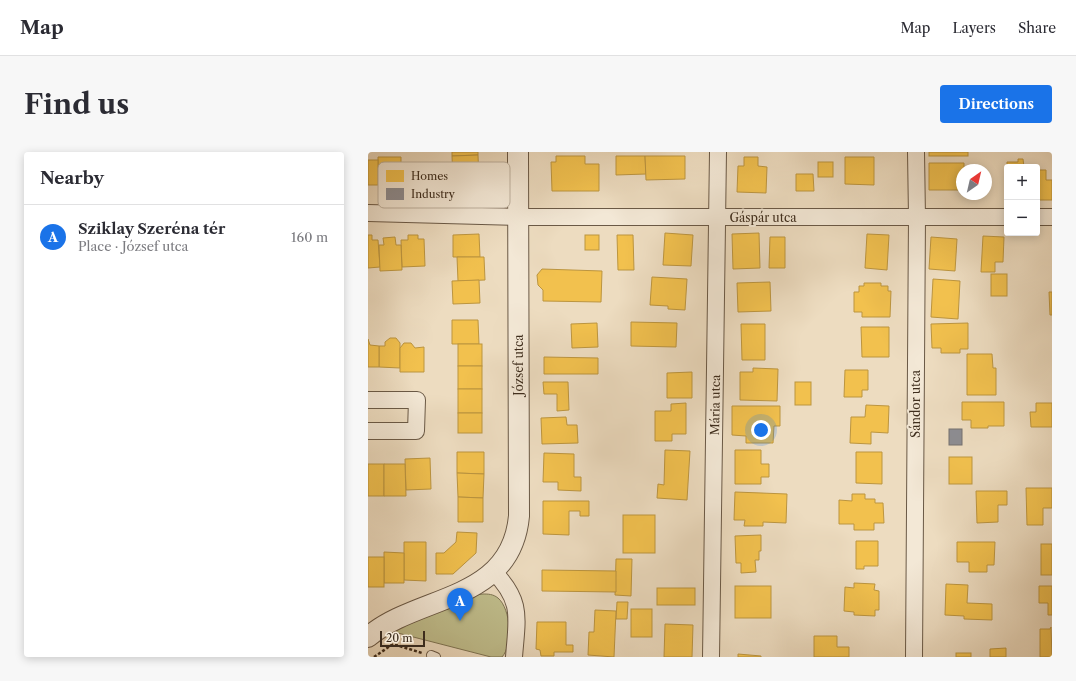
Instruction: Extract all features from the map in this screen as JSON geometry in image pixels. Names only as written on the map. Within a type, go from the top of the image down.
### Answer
[{"type":"street","name":"József utca","points":[[368,637],[395,620],[465,590],[485,578],[512,545],[518,527],[518,152]]},
{"type":"street","name":"Mária utca","points":[[711,657],[718,152]]},
{"type":"street","name":"Sándor utca","points":[[914,657],[917,217],[916,152]]},
{"type":"street","name":"Gáspár utca","points":[[368,213],[518,217],[1004,217]]},
{"type":"street","points":[[1040,217],[1052,217]]},
{"type":"street","points":[[368,400],[417,400],[416,431],[368,431]]},
{"type":"street","points":[[492,571],[509,589],[514,600],[517,626],[514,657]]},
{"type":"path","points":[[374,657],[393,644],[433,656]]},
{"type":"shaded area","points":[[489,594],[498,598],[506,610],[509,636],[506,651],[502,657],[491,657],[390,631],[475,595]]},
{"type":"building: Homes","points":[[452,152],[478,152],[478,155],[452,156]]},
{"type":"building: Homes","points":[[929,152],[968,152],[968,156],[929,156]]},
{"type":"building: Homes","points":[[478,155],[478,162],[452,162],[452,156]]},
{"type":"building: Homes","points":[[556,156],[585,156],[585,164],[599,164],[599,191],[552,191],[551,162],[556,162]]},
{"type":"building: Homes","points":[[616,156],[645,156],[646,174],[616,175]]},
{"type":"building: Homes","points":[[645,156],[685,156],[685,179],[646,180]]},
{"type":"building: Homes","points":[[378,157],[401,157],[401,162],[378,162]]},
{"type":"building: Homes","points":[[744,157],[758,157],[758,166],[767,167],[766,193],[737,192],[738,166],[744,166]]},
{"type":"building: Homes","points":[[845,157],[874,157],[874,185],[845,184]]},
{"type":"building: Homes","points":[[1018,159],[1023,159],[1024,164],[1007,164],[1007,162],[1018,162]]},
{"type":"building: Homes","points":[[368,160],[378,160],[378,185],[368,185]]},
{"type":"building: Homes","points":[[818,162],[833,162],[833,177],[818,177]]},
{"type":"building: Homes","points":[[929,163],[964,163],[956,164],[956,190],[929,190]]},
{"type":"building: Homes","points":[[1040,170],[1046,170],[1046,180],[1052,180],[1052,200],[1040,200]]},
{"type":"building: Homes","points":[[796,174],[813,174],[814,191],[796,191]]},
{"type":"building: Homes","points":[[665,233],[693,235],[691,266],[663,265]]},
{"type":"building: Homes","points":[[759,233],[760,268],[733,269],[732,234]]},
{"type":"building: Homes","points":[[479,234],[480,257],[453,257],[453,235]]},
{"type":"building: Homes","points":[[867,234],[889,235],[887,270],[865,268]]},
{"type":"building: Homes","points":[[368,235],[372,235],[372,240],[378,240],[380,267],[368,268]]},
{"type":"building: Homes","points":[[408,235],[418,235],[418,239],[424,239],[425,266],[402,267],[401,240],[408,240]]},
{"type":"building: Homes","points":[[585,235],[599,235],[599,250],[585,250]]},
{"type":"building: Homes","points":[[617,235],[633,235],[634,270],[618,270]]},
{"type":"building: Homes","points":[[983,236],[1004,237],[1003,262],[995,262],[995,272],[981,272]]},
{"type":"building: Homes","points":[[395,237],[396,245],[401,245],[402,270],[380,271],[379,245],[384,245],[383,238]]},
{"type":"building: Homes","points":[[770,237],[785,237],[785,268],[769,268]]},
{"type":"building: Homes","points":[[931,237],[957,239],[955,271],[929,269]]},
{"type":"building: Homes","points":[[457,257],[484,257],[485,280],[458,281]]},
{"type":"building: Homes","points":[[542,269],[602,271],[601,302],[543,301],[543,290],[538,285],[537,275]]},
{"type":"building: Homes","points":[[991,274],[1007,274],[1007,296],[991,296]]},
{"type":"building: Homes","points":[[652,277],[687,279],[685,310],[668,309],[668,306],[650,305]]},
{"type":"building: Homes","points":[[933,279],[960,281],[958,319],[931,317]]},
{"type":"building: Homes","points":[[479,280],[480,303],[453,304],[452,281]]},
{"type":"building: Homes","points":[[770,282],[771,311],[738,312],[737,283]]},
{"type":"building: Homes","points":[[864,283],[881,283],[881,286],[888,286],[888,291],[891,291],[890,317],[862,317],[862,312],[854,312],[854,292],[859,292],[859,286],[864,286]]},
{"type":"building: Homes","points":[[1049,292],[1052,292],[1052,315],[1050,315]]},
{"type":"building: Homes","points":[[452,320],[478,320],[479,344],[452,344]]},
{"type":"building: Homes","points":[[631,322],[677,323],[676,347],[631,346]]},
{"type":"building: Homes","points":[[597,323],[598,347],[572,348],[571,324]]},
{"type":"building: Homes","points":[[968,323],[968,349],[960,349],[960,353],[941,353],[941,348],[932,348],[931,324]]},
{"type":"building: Homes","points":[[741,324],[765,324],[765,360],[742,360]]},
{"type":"building: Homes","points":[[861,327],[889,327],[889,357],[862,357]]},
{"type":"building: Homes","points":[[390,338],[396,338],[400,343],[400,368],[379,367],[379,346],[385,346],[385,342]]},
{"type":"building: Homes","points":[[368,339],[370,345],[379,346],[379,367],[368,367]]},
{"type":"building: Homes","points":[[404,343],[411,343],[415,348],[424,347],[424,372],[400,372],[400,348]]},
{"type":"building: Homes","points":[[458,344],[482,344],[482,366],[458,366]]},
{"type":"building: Homes","points":[[967,354],[992,354],[993,368],[996,368],[996,395],[967,395]]},
{"type":"building: Homes","points":[[544,357],[598,358],[598,374],[544,374]]},
{"type":"building: Homes","points":[[458,366],[482,366],[482,389],[458,389]]},
{"type":"building: Homes","points":[[753,368],[778,369],[777,401],[740,400],[740,372],[753,372]]},
{"type":"building: Homes","points":[[845,370],[868,370],[868,390],[862,390],[862,397],[844,397]]},
{"type":"building: Homes","points":[[692,372],[692,398],[667,398],[667,373]]},
{"type":"building: Homes","points":[[543,382],[568,382],[569,410],[557,411],[557,394],[544,394]]},
{"type":"building: Homes","points":[[795,382],[811,382],[811,405],[795,405]]},
{"type":"building: Homes","points":[[458,389],[482,389],[482,413],[458,413]]},
{"type":"building: Homes","points":[[962,402],[1004,402],[1004,426],[971,428],[971,420],[962,420]]},
{"type":"building: Homes","points":[[686,403],[686,434],[672,434],[672,441],[655,441],[655,411],[671,411],[671,404]]},
{"type":"building: Homes","points":[[1036,403],[1052,403],[1052,427],[1031,427],[1030,412],[1036,412]]},
{"type":"building: Homes","points":[[866,405],[889,406],[888,433],[871,432],[871,444],[850,443],[851,417],[865,417]]},
{"type":"building: Homes","points":[[732,406],[780,406],[780,426],[774,426],[773,443],[746,443],[746,436],[732,435]]},
{"type":"building: Homes","points":[[458,413],[482,413],[482,433],[458,433]]},
{"type":"building: Homes","points":[[566,417],[567,425],[577,425],[578,443],[542,444],[541,418]]},
{"type":"building: Homes","points":[[665,450],[690,451],[687,500],[657,498],[658,484],[664,485]]},
{"type":"building: Homes","points":[[735,450],[761,450],[761,464],[769,464],[769,477],[761,477],[761,484],[735,484]]},
{"type":"building: Homes","points":[[457,452],[484,452],[484,474],[457,473]]},
{"type":"building: Homes","points":[[856,452],[882,452],[882,484],[856,483]]},
{"type":"building: Homes","points":[[544,453],[574,454],[574,477],[581,477],[581,491],[558,490],[558,482],[543,482]]},
{"type":"building: Homes","points":[[949,457],[972,457],[972,484],[949,484]]},
{"type":"building: Homes","points":[[430,458],[431,489],[406,490],[405,459]]},
{"type":"building: Homes","points":[[368,464],[384,464],[384,496],[368,496]]},
{"type":"building: Homes","points":[[384,464],[405,464],[406,496],[384,496]]},
{"type":"building: Homes","points":[[457,473],[484,474],[483,498],[458,497]]},
{"type":"building: Homes","points":[[1026,488],[1052,488],[1052,508],[1043,508],[1043,525],[1027,525]]},
{"type":"building: Homes","points":[[976,491],[1007,491],[1007,505],[998,505],[998,522],[977,523]]},
{"type":"building: Homes","points":[[735,492],[787,494],[786,523],[763,522],[763,526],[744,526],[745,520],[734,520]]},
{"type":"building: Homes","points":[[852,494],[865,494],[865,499],[875,499],[875,503],[883,503],[884,523],[874,523],[874,530],[854,530],[854,524],[839,524],[839,500],[852,501]]},
{"type":"building: Homes","points":[[458,497],[483,498],[483,522],[458,522]]},
{"type":"building: Homes","points":[[543,501],[589,501],[589,516],[580,516],[580,511],[569,511],[569,535],[543,534]]},
{"type":"building: Homes","points":[[623,515],[655,515],[655,553],[623,553]]},
{"type":"building: Homes","points":[[457,532],[477,533],[476,553],[453,574],[436,574],[436,553],[444,553],[456,542]]},
{"type":"building: Homes","points":[[761,535],[761,551],[759,551],[759,560],[755,560],[756,572],[741,573],[741,563],[736,563],[735,536]]},
{"type":"building: Homes","points":[[856,541],[878,541],[878,566],[864,566],[864,569],[856,569]]},
{"type":"building: Homes","points":[[404,542],[426,542],[426,581],[404,580]]},
{"type":"building: Homes","points":[[957,542],[995,542],[994,565],[987,565],[987,572],[969,572],[969,562],[957,562]]},
{"type":"building: Homes","points":[[1041,544],[1052,544],[1052,575],[1041,575]]},
{"type":"building: Homes","points":[[384,552],[404,553],[404,583],[384,583]]},
{"type":"building: Homes","points":[[368,557],[384,557],[384,587],[368,587]]},
{"type":"building: Homes","points":[[616,559],[632,559],[631,596],[615,595]]},
{"type":"building: Homes","points":[[542,570],[616,571],[616,592],[542,591]]},
{"type":"building: Homes","points":[[854,583],[875,584],[874,590],[879,591],[879,610],[875,610],[875,616],[854,615],[854,612],[844,611],[845,587],[854,588]]},
{"type":"building: Homes","points":[[946,584],[968,585],[967,603],[992,604],[992,620],[964,619],[964,616],[945,615]]},
{"type":"building: Homes","points":[[735,586],[771,586],[771,618],[735,618]]},
{"type":"building: Homes","points":[[1039,586],[1052,586],[1052,615],[1048,615],[1048,603],[1039,603]]},
{"type":"building: Homes","points":[[657,588],[695,588],[695,605],[657,605]]},
{"type":"building: Homes","points":[[617,602],[628,602],[627,619],[616,619]]},
{"type":"building: Homes","points":[[631,609],[652,609],[652,637],[631,637]]},
{"type":"building: Homes","points":[[595,610],[616,611],[614,657],[588,655],[589,632],[594,632]]},
{"type":"building: Homes","points":[[537,622],[566,622],[566,645],[573,645],[573,652],[554,652],[554,656],[541,656],[540,650],[536,649]]},
{"type":"building: Homes","points":[[665,624],[693,625],[692,657],[664,657]]},
{"type":"building: Homes","points":[[1051,627],[1052,657],[1040,657],[1040,629],[1050,629]]},
{"type":"building: Homes","points":[[814,636],[837,636],[837,647],[849,647],[849,657],[814,657]]},
{"type":"building: Homes","points":[[1006,648],[1006,657],[990,657],[990,649]]},
{"type":"building: Homes","points":[[956,653],[971,653],[971,657],[956,657]]},
{"type":"building: Homes","points":[[738,654],[761,656],[761,657],[738,657]]},
{"type":"building: Industry","points":[[949,429],[962,429],[962,445],[949,445]]},
{"type":"place","name":"Sziklay Szeréna tér","points":[[460,621]]}]
